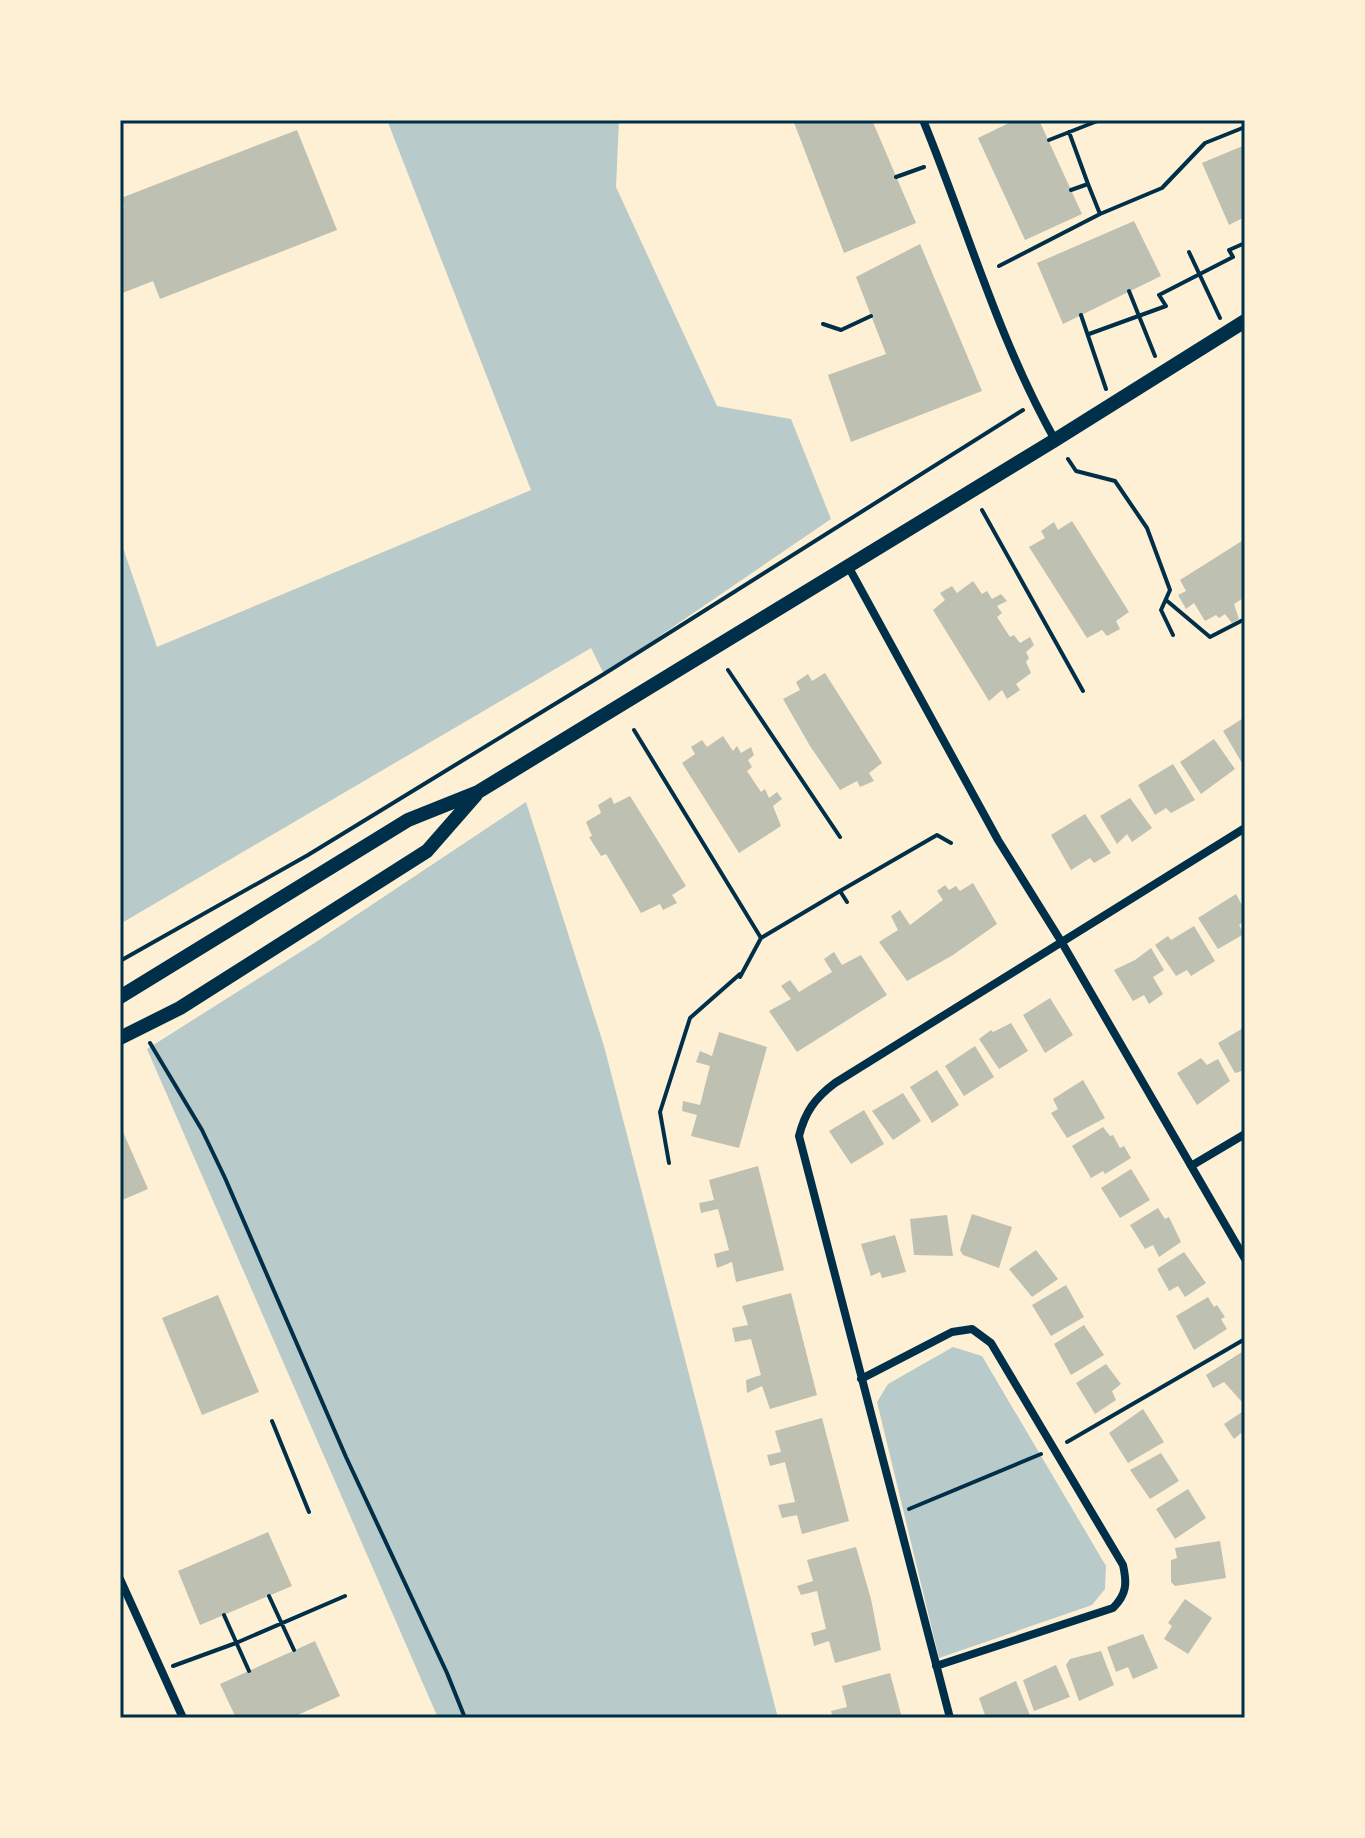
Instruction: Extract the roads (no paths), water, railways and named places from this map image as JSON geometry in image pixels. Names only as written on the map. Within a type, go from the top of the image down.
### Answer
[{"type":"street","points":[[925,121],[980,274],[1034,403],[1055,440]]},
{"type":"street","points":[[120,997],[408,820],[478,792],[1245,321]]},
{"type":"street","points":[[848,565],[998,840],[1061,941],[1245,1259]]},
{"type":"street","points":[[120,1038],[180,1008],[427,851],[478,792]]},
{"type":"street","points":[[950,1718],[799,1136],[804,1115],[818,1096],[835,1083],[1245,828]]},
{"type":"street","points":[[1191,1166],[1245,1134]]},
{"type":"street","points":[[861,1379],[952,1332],[972,1329],[991,1343],[1123,1565],[1127,1584],[1122,1599],[1113,1608],[936,1666]]},
{"type":"street","points":[[120,1579],[183,1718]]}]
